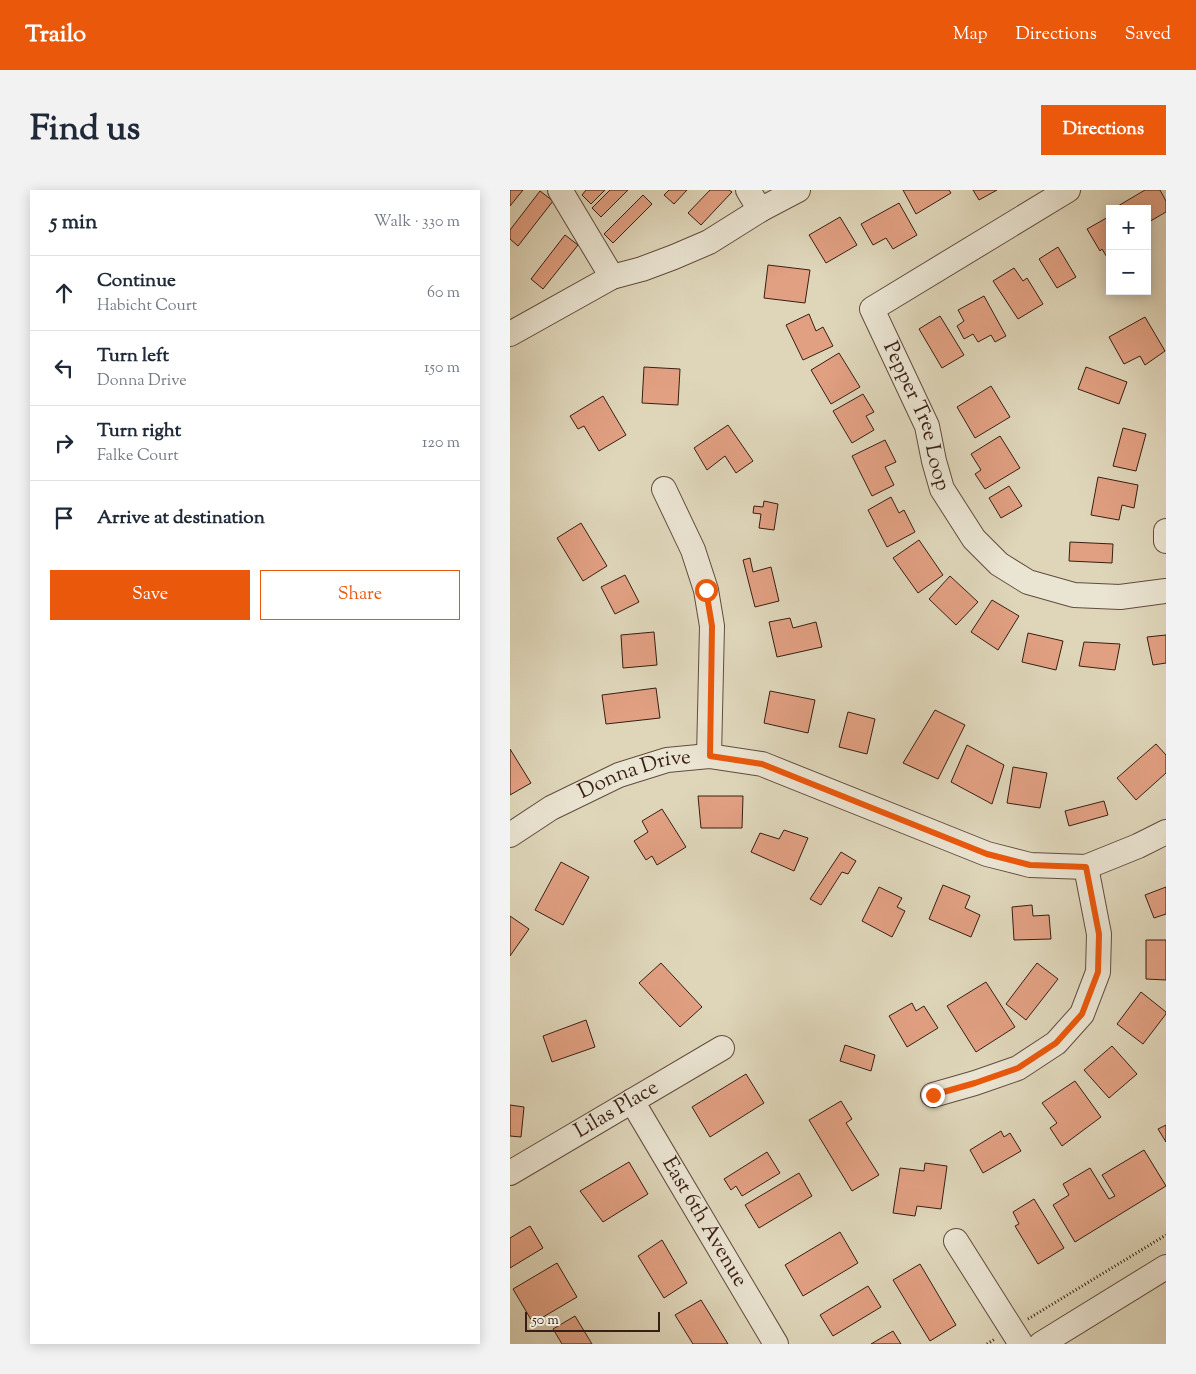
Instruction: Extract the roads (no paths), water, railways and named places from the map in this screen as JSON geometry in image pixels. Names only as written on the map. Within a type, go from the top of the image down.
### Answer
[{"type":"street","points":[[560,190],[612,277]]},
{"type":"street","points":[[748,190],[760,210]]},
{"type":"street","points":[[510,334],[612,277],[674,257],[709,242],[760,210],[798,190]]},
{"type":"street","name":"Pepper Tree Loop","points":[[1068,190],[872,309],[927,426],[942,489],[974,539],[999,564],[1028,582],[1074,595],[1120,597],[1166,592]]},
{"type":"street","points":[[664,489],[693,550],[706,590],[712,626],[710,756]]},
{"type":"street","points":[[1166,531],[1166,541]]},
{"type":"street","name":"Donna Drive","points":[[510,835],[550,808],[619,775],[667,760],[710,756],[762,764],[987,854],[1030,865],[1086,867],[1138,846],[1166,832]]},
{"type":"street","points":[[933,1095],[1018,1068],[1056,1043],[1082,1014],[1098,972],[1099,934],[1086,867]]},
{"type":"street","name":"Lilas Place","points":[[510,1173],[722,1048]]},
{"type":"street","name":"East 6th Avenue","points":[[632,1101],[776,1344]]},
{"type":"street","points":[[956,1241],[1016,1337]]},
{"type":"street","points":[[1041,1344],[1166,1267]]}]
